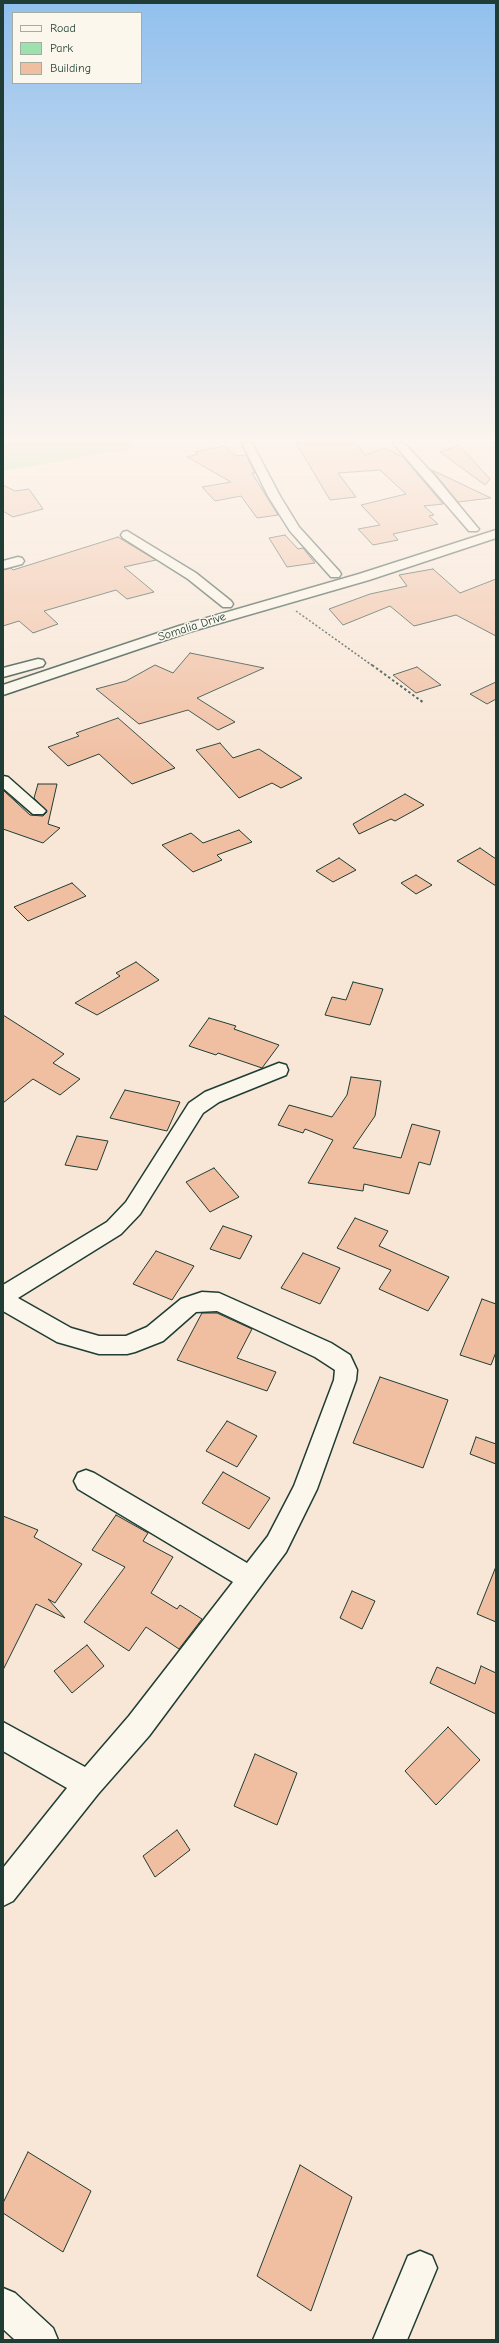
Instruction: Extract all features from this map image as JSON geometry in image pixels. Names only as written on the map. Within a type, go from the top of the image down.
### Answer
[{"type":"main road","name":"Somalia Drive","points":[[78,650],[227,604],[335,574],[401,552]]},
{"type":"main road","name":"Somalia Drive","points":[[3,690],[281,600],[364,577],[440,552]]},
{"type":"main road","points":[[3,673],[48,659]]},
{"type":"street","points":[[154,552],[192,576],[227,604]]},
{"type":"street","points":[[315,552],[335,574]]},
{"type":"street","points":[[3,565],[18,561]]},
{"type":"street","points":[[3,780],[38,811]]},
{"type":"street","points":[[3,1296],[114,1228],[133,1208],[196,1108],[212,1097],[279,1070]]},
{"type":"street","points":[[3,1301],[25,1311],[65,1335],[99,1345],[127,1345],[155,1334],[189,1305],[202,1301],[219,1302],[323,1350],[342,1362],[346,1370],[345,1380],[305,1489],[277,1544],[140,1726],[88,1784],[3,1891]]},
{"type":"street","points":[[86,1480],[251,1579]]},
{"type":"street","points":[[3,1736],[88,1784]]},
{"type":"street","points":[[390,2340],[420,2268]]},
{"type":"street","points":[[3,2305],[41,2340]]},
{"type":"path","points":[[281,600],[424,703]]},
{"type":"building","points":[[69,552],[143,552],[156,560],[124,567],[154,592],[127,599],[116,590],[44,611],[58,624],[33,633],[19,621],[3,626],[3,570],[11,568],[13,570]]},
{"type":"building","points":[[278,552],[306,552],[315,563],[287,567]]},
{"type":"building","points":[[433,569],[460,593],[496,579],[496,636],[456,615],[414,626],[390,606],[343,625],[329,609],[370,594],[407,586],[399,575]]},
{"type":"building","points":[[190,653],[264,668],[197,698],[235,722],[218,730],[188,710],[139,724],[96,689],[126,681],[155,665],[173,673]]},
{"type":"building","points":[[417,667],[441,685],[416,693],[393,675]]},
{"type":"building","points":[[496,682],[496,699],[487,704],[470,694]]},
{"type":"building","points":[[118,718],[175,768],[132,784],[99,754],[68,766],[48,747],[79,736],[76,733]]},
{"type":"building","points":[[220,743],[233,758],[259,749],[302,778],[281,788],[272,783],[239,798],[196,750]]},
{"type":"building","points":[[38,784],[57,784],[48,824],[60,828],[43,843],[3,829],[3,790],[30,815],[43,816],[47,812],[34,798]]},
{"type":"building","points":[[405,794],[424,805],[395,821],[391,819],[359,834],[353,824]]},
{"type":"building","points":[[239,830],[252,842],[217,855],[222,860],[193,872],[162,845],[191,833],[203,843]]},
{"type":"building","points":[[480,848],[496,859],[496,886],[457,861]]},
{"type":"building","points":[[339,858],[356,870],[333,882],[316,871]]},
{"type":"building","points":[[416,875],[432,885],[416,894],[401,883]]},
{"type":"building","points":[[72,883],[86,896],[28,921],[14,907]]},
{"type":"building","points":[[136,962],[159,980],[97,1015],[75,1003],[120,976],[116,973]]},
{"type":"building","points":[[353,982],[383,989],[370,1025],[325,1015],[332,997],[346,1000]]},
{"type":"building","points":[[3,1015],[64,1054],[53,1063],[80,1079],[60,1095],[33,1079],[3,1103]]},
{"type":"building","points":[[209,1018],[236,1026],[234,1029],[279,1045],[262,1068],[218,1053],[216,1055],[189,1046]]},
{"type":"building","points":[[351,1077],[381,1081],[375,1116],[353,1148],[401,1158],[412,1124],[440,1131],[430,1165],[419,1162],[409,1194],[364,1184],[363,1191],[308,1183],[333,1140],[305,1129],[303,1133],[278,1125],[289,1105],[332,1117],[347,1095]]},
{"type":"building","points":[[125,1090],[180,1102],[167,1131],[110,1118]]},
{"type":"building","points":[[77,1136],[108,1141],[97,1170],[65,1165]]},
{"type":"building","points":[[214,1168],[239,1197],[210,1212],[186,1182]]},
{"type":"building","points":[[355,1218],[388,1231],[379,1246],[449,1277],[428,1311],[379,1289],[391,1270],[337,1248]]},
{"type":"building","points":[[223,1226],[252,1236],[240,1259],[210,1249]]},
{"type":"building","points":[[156,1251],[194,1266],[172,1300],[133,1284]]},
{"type":"building","points":[[303,1253],[340,1268],[320,1304],[281,1288]]},
{"type":"building","points":[[482,1299],[496,1304],[496,1352],[491,1365],[460,1355]]},
{"type":"building","points":[[202,1313],[217,1313],[252,1329],[237,1358],[276,1372],[267,1391],[177,1360]]},
{"type":"building","points":[[380,1377],[448,1400],[423,1468],[353,1443]]},
{"type":"building","points":[[227,1421],[257,1436],[237,1467],[206,1451]]},
{"type":"building","points":[[476,1437],[496,1444],[496,1464],[470,1454]]},
{"type":"building","points":[[223,1472],[270,1498],[249,1529],[202,1503]]},
{"type":"building","points":[[116,1515],[148,1533],[143,1541],[173,1557],[151,1593],[177,1609],[180,1605],[202,1619],[179,1649],[146,1627],[129,1651],[84,1622],[125,1567],[92,1550]]},
{"type":"building","points":[[3,1516],[38,1530],[34,1537],[82,1564],[55,1603],[48,1599],[65,1618],[36,1604],[3,1670]]},
{"type":"building","points":[[496,1569],[496,1622],[477,1614]]},
{"type":"building","points":[[352,1591],[375,1601],[362,1629],[340,1618]]},
{"type":"building","points":[[87,1645],[104,1666],[72,1693],[54,1671]]},
{"type":"building","points":[[481,1666],[496,1673],[496,1714],[430,1683],[437,1667],[475,1684]]},
{"type":"building","points":[[448,1727],[480,1760],[436,1805],[405,1771]]},
{"type":"building","points":[[255,1754],[297,1773],[277,1825],[234,1806]]},
{"type":"building","points":[[177,1830],[190,1850],[155,1877],[143,1856]]},
{"type":"building","points":[[28,2152],[91,2191],[63,2252],[3,2213],[3,2203]]},
{"type":"building","points":[[300,2165],[352,2197],[311,2311],[257,2276]]}]
